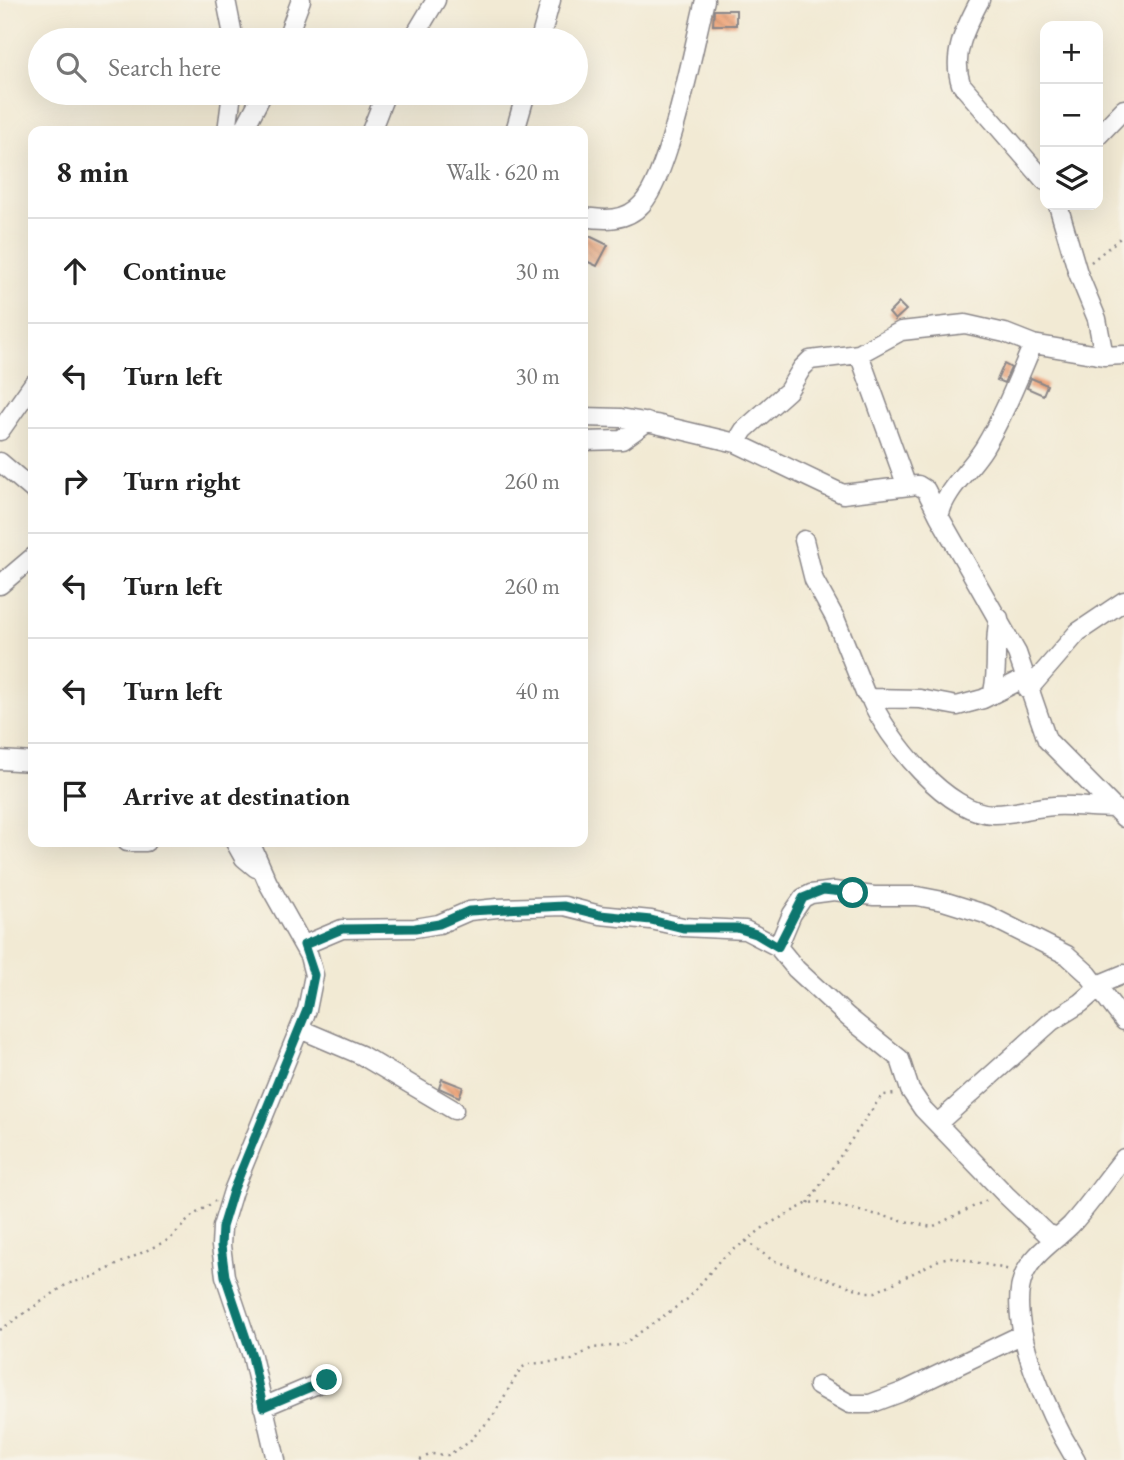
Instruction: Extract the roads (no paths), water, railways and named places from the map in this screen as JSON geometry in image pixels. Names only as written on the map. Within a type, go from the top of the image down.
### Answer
[{"type":"street","points":[[226,0],[232,28]]},
{"type":"street","points":[[290,28],[301,0]]},
{"type":"street","points":[[419,28],[436,0]]},
{"type":"street","points":[[543,28],[551,0]]},
{"type":"street","points":[[588,217],[620,219],[634,211],[647,196],[667,153],[705,0]]},
{"type":"street","points":[[980,0],[956,56],[956,68],[961,84],[1040,175]]},
{"type":"street","points":[[228,126],[230,105]]},
{"type":"street","points":[[246,126],[257,105]]},
{"type":"street","points":[[373,126],[381,105]]},
{"type":"street","points":[[516,126],[523,105]]},
{"type":"street","points":[[1103,131],[1124,109]]},
{"type":"street","points":[[1059,210],[1078,273],[1097,319],[1104,356]]},
{"type":"street","points":[[736,443],[744,430],[788,391],[810,360],[859,354],[901,331],[951,324],[989,329],[1033,344],[1104,356],[1124,355]]},
{"type":"street","points":[[939,516],[951,488],[981,453],[995,430],[1033,344]]},
{"type":"street","points":[[859,354],[906,484]]},
{"type":"street","points":[[0,431],[28,391]]},
{"type":"street","points":[[588,417],[647,422],[736,443],[843,494],[906,484],[918,485],[939,493],[951,488]]},
{"type":"street","points":[[588,441],[622,440],[647,422]]},
{"type":"street","points":[[0,461],[28,486]]},
{"type":"street","points":[[926,490],[944,529],[999,618],[1028,683],[1047,740],[1118,813]]},
{"type":"street","points":[[804,540],[814,580],[835,618],[859,681],[882,724],[911,763],[947,792],[979,811],[993,815],[1053,806],[1118,813]]},
{"type":"street","points":[[0,585],[28,561]]},
{"type":"street","points":[[870,698],[920,699],[940,705],[957,706],[983,699],[993,692],[1028,683],[1078,632],[1124,601]]},
{"type":"street","points":[[993,692],[998,667],[994,642],[999,618]]},
{"type":"street","points":[[0,760],[28,762]]},
{"type":"street","points":[[238,847],[249,865],[263,872]]},
{"type":"street","points":[[252,847],[263,872],[304,945],[314,975],[300,1029],[233,1191],[222,1227],[222,1259],[252,1356],[276,1460]]},
{"type":"street","points":[[778,947],[792,914],[803,898],[811,894],[823,890],[874,896],[917,896],[968,908],[1053,947],[1081,967],[1124,1021]]},
{"type":"street","points":[[304,945],[342,929],[415,928],[439,924],[469,911],[564,906],[600,915],[651,920],[683,928],[737,928],[756,934],[778,947],[796,969],[848,1017],[900,1059],[910,1090],[938,1122],[1006,1195],[1046,1233],[1058,1237]]},
{"type":"street","points":[[938,1122],[1043,1028],[1096,988],[1124,974]]},
{"type":"street","points":[[300,1029],[360,1055],[454,1110]]},
{"type":"street","points":[[1076,1460],[1053,1415],[1023,1334],[1018,1296],[1024,1273],[1122,1167]]},
{"type":"street","points":[[818,1386],[850,1404],[870,1404],[902,1392],[1023,1334]]},
{"type":"street","points":[[263,1407],[327,1380]]}]
